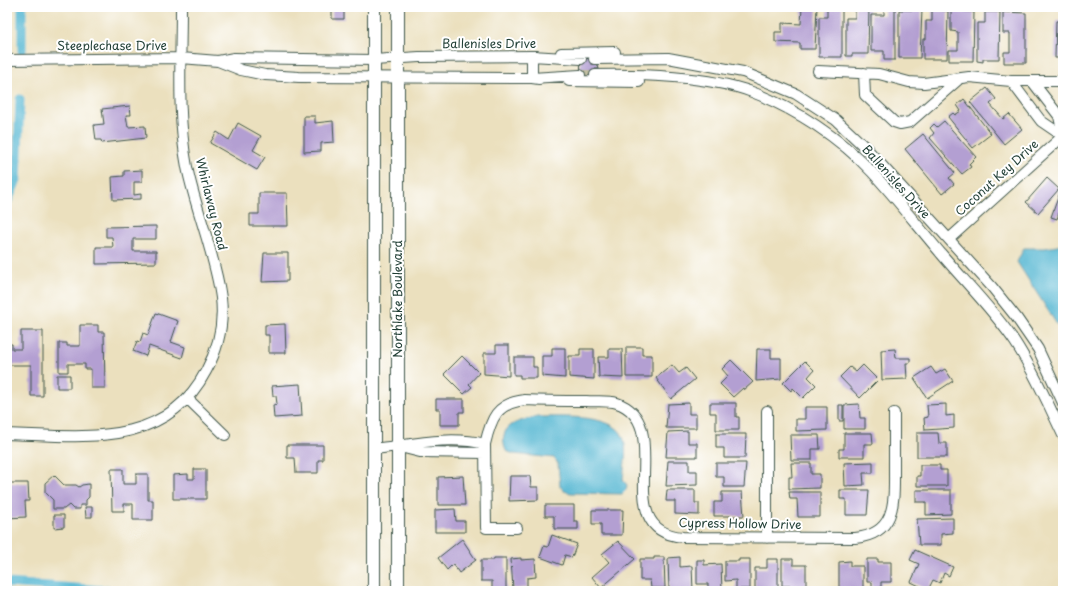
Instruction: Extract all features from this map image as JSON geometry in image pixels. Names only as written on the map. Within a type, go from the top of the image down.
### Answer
[{"type":"main road","name":"Northlake Boulevard","points":[[374,7],[374,591]]},
{"type":"main road","name":"Northlake Boulevard","points":[[398,7],[398,591]]},
{"type":"street","name":"Whirlaway Road","points":[[7,434],[102,436],[118,434],[149,425],[163,417],[187,398],[211,363],[219,337],[222,316],[218,284],[193,193],[187,165],[181,108],[181,7]]},
{"type":"street","points":[[532,78],[532,56],[575,52],[616,52],[668,58]]},
{"type":"street","name":"Ballenisles Drive","points":[[398,60],[419,57],[532,56],[581,59]]},
{"type":"street","name":"Steeplechase Drive","points":[[7,60],[181,58],[218,61],[234,58],[398,60]]},
{"type":"street","name":"Ballenisles Drive","points":[[594,59],[668,58],[743,72],[796,94],[836,120],[868,150],[992,287],[1016,317],[1038,349],[1063,403]]},
{"type":"street","points":[[622,59],[622,74]]},
{"type":"street","name":"Steeplechase Drive","points":[[218,61],[241,70],[265,75],[374,79],[398,77]]},
{"type":"street","points":[[818,72],[879,74],[909,82],[924,83],[969,77],[1032,81],[1063,81]]},
{"type":"street","points":[[864,73],[865,95],[894,122],[900,124],[910,122],[959,79]]},
{"type":"street","name":"Ballenisles Drive","points":[[595,75],[622,74],[726,84],[752,92],[800,116],[840,142],[872,172],[992,312],[1015,342],[1063,436]]},
{"type":"street","points":[[532,78],[580,75]]},
{"type":"street","points":[[398,77],[532,78],[591,82],[644,81],[673,78]]},
{"type":"street","points":[[1011,80],[1041,121],[1063,136]]},
{"type":"street","points":[[1032,81],[1059,116],[1063,136]]},
{"type":"street","name":"Coconut Key Drive","points":[[949,240],[1063,136]]},
{"type":"street","points":[[187,398],[225,435]]},
{"type":"street","name":"Cypress Hollow Drive","points":[[517,528],[486,528],[485,448],[491,420],[500,409],[512,403],[525,400],[616,403],[630,410],[641,427],[644,440],[644,502],[648,515],[655,526],[663,532],[676,537],[855,538],[868,536],[882,528],[890,517],[894,504],[894,413]]},
{"type":"street","points":[[767,412],[767,538]]},
{"type":"street","points":[[374,449],[398,447],[417,442],[472,440],[485,448]]},
{"type":"water","points":[[1063,245],[1063,334],[1017,262],[1024,248],[1045,248]]},
{"type":"water","points":[[536,417],[584,418],[597,420],[618,429],[623,437],[625,447],[623,480],[627,485],[626,490],[622,494],[571,493],[564,491],[560,486],[558,464],[554,458],[514,454],[506,451],[504,435],[506,430],[510,426],[522,420]]},
{"type":"building","points":[[332,7],[344,7],[344,19],[332,19]]},
{"type":"building","points":[[802,7],[817,7],[815,49],[800,49],[800,43],[775,42],[775,32],[782,32],[782,23],[801,24]]},
{"type":"building","points":[[827,7],[842,7],[842,57],[819,57],[819,17],[827,17]]},
{"type":"building","points":[[855,7],[869,7],[868,54],[852,54],[852,56],[846,56],[846,18],[855,18]]},
{"type":"building","points":[[884,7],[895,7],[895,60],[884,60],[884,51],[871,51],[871,15],[884,15]]},
{"type":"building","points":[[899,10],[922,10],[920,58],[899,58]]},
{"type":"building","points":[[932,10],[948,11],[947,59],[923,59],[923,39],[926,39],[926,21],[932,21]]},
{"type":"building","points":[[951,11],[974,12],[973,61],[949,61],[949,50],[958,50],[958,32],[951,31]]},
{"type":"building","points":[[985,12],[1000,12],[999,59],[983,59],[983,62],[977,61],[977,23],[985,23]]},
{"type":"building","points":[[1003,12],[1026,13],[1026,63],[1004,63],[1004,52],[1010,52],[1010,33],[1003,33]]},
{"type":"building","points":[[1056,21],[1063,21],[1063,53],[1061,53],[1061,58],[1055,58]]},
{"type":"building","points":[[594,53],[599,69],[595,69],[595,80],[580,80],[581,54]]},
{"type":"building","points":[[987,88],[996,99],[990,104],[1003,119],[1009,114],[1022,129],[1004,144],[970,102]]},
{"type":"building","points":[[964,99],[991,134],[973,148],[948,117],[953,113],[955,115],[961,111],[957,105]]},
{"type":"building","points":[[130,106],[131,115],[126,115],[128,127],[145,126],[146,138],[102,143],[101,140],[96,140],[94,125],[104,124],[102,109]]},
{"type":"building","points":[[304,116],[315,116],[315,123],[333,121],[334,142],[321,143],[321,151],[304,152]]},
{"type":"building","points":[[944,121],[976,157],[969,164],[971,167],[962,174],[930,138],[934,133],[930,128],[934,124],[937,127]]},
{"type":"building","points":[[238,123],[261,136],[253,150],[265,157],[257,170],[210,143],[217,132],[229,140]]},
{"type":"building","points":[[923,134],[955,173],[949,178],[954,184],[942,194],[905,149]]},
{"type":"building","points":[[142,170],[142,182],[134,182],[134,195],[141,194],[141,199],[113,200],[112,177],[124,176],[124,171]]},
{"type":"building","points":[[1047,178],[1059,189],[1038,213],[1026,202]]},
{"type":"building","points":[[1063,184],[1063,215],[1059,213],[1057,219],[1051,217]]},
{"type":"building","points":[[259,193],[287,193],[288,226],[250,226],[250,214],[259,214]]},
{"type":"building","points":[[156,226],[156,239],[133,239],[133,251],[156,251],[156,263],[96,264],[96,247],[113,247],[112,237],[106,237],[106,227]]},
{"type":"building","points":[[264,253],[288,253],[288,281],[262,282]]},
{"type":"building","points":[[156,313],[178,321],[171,342],[185,347],[182,358],[149,346],[146,356],[133,351],[137,341],[140,342],[143,333],[148,335]]},
{"type":"building","points":[[285,324],[286,353],[269,353],[269,335],[265,335],[265,325]]},
{"type":"building","points":[[80,325],[98,325],[98,332],[104,332],[105,388],[91,388],[91,369],[85,369],[85,364],[68,364],[68,372],[59,372],[59,343],[67,343],[67,346],[80,346]]},
{"type":"building","points":[[21,331],[43,331],[43,396],[31,396],[31,365],[7,365],[7,344],[12,344],[12,349],[21,349]]},
{"type":"building","points":[[496,345],[509,345],[509,376],[484,374],[484,353],[496,353]]},
{"type":"building","points":[[626,347],[642,347],[642,355],[652,355],[652,377],[626,377]]},
{"type":"building","points":[[552,348],[565,348],[565,378],[542,376],[542,356],[552,356]]},
{"type":"building","points":[[580,349],[594,349],[594,379],[569,377],[569,356],[580,356]]},
{"type":"building","points":[[609,349],[622,349],[623,378],[599,377],[598,357],[609,357]]},
{"type":"building","points":[[757,349],[771,349],[771,358],[781,358],[781,379],[756,381]]},
{"type":"building","points":[[895,349],[896,358],[910,358],[910,363],[906,363],[907,379],[882,380],[881,350]]},
{"type":"building","points":[[462,356],[479,373],[469,384],[472,387],[464,394],[444,374]]},
{"type":"building","points":[[514,357],[533,357],[533,367],[537,367],[537,378],[520,378],[520,375],[514,375]]},
{"type":"building","points":[[731,360],[753,382],[733,397],[720,384],[728,376],[722,369]]},
{"type":"building","points":[[805,361],[814,370],[808,377],[816,385],[803,398],[793,388],[791,391],[783,383]]},
{"type":"building","points":[[672,365],[679,373],[686,368],[695,379],[671,399],[656,378]]},
{"type":"building","points":[[863,365],[878,380],[860,398],[840,377],[850,367],[856,372]]},
{"type":"building","points":[[931,367],[936,374],[945,369],[953,381],[927,398],[914,378]]},
{"type":"building","points":[[57,375],[70,375],[70,388],[57,388]]},
{"type":"building","points":[[300,384],[302,416],[274,418],[273,405],[277,404],[276,396],[273,396],[272,386]]},
{"type":"building","points":[[436,399],[464,399],[464,412],[459,412],[459,425],[440,425],[440,409],[436,409]]},
{"type":"building","points":[[689,403],[689,414],[696,414],[696,428],[666,428],[668,404]]},
{"type":"building","points":[[710,403],[736,403],[736,417],[739,417],[739,430],[716,430],[716,413],[710,413]]},
{"type":"building","points":[[859,404],[860,418],[865,418],[865,429],[844,429],[844,405]]},
{"type":"building","points":[[946,404],[946,416],[954,415],[954,428],[925,430],[924,418],[928,417],[927,405]]},
{"type":"building","points":[[839,405],[843,405],[843,421],[839,421]]},
{"type":"building","points":[[805,407],[827,407],[827,430],[796,431],[796,419],[805,419]]},
{"type":"building","points":[[688,431],[688,443],[697,443],[697,457],[666,457],[668,432]]},
{"type":"building","points":[[844,433],[872,433],[873,444],[864,444],[864,457],[839,457],[839,449],[844,449]]},
{"type":"building","points":[[917,433],[938,433],[939,443],[947,443],[947,457],[917,457]]},
{"type":"building","points":[[716,434],[746,434],[745,458],[724,458],[724,448],[716,448]]},
{"type":"building","points":[[790,435],[819,435],[820,449],[812,449],[812,460],[791,460]]},
{"type":"building","points":[[287,445],[323,445],[323,460],[318,460],[318,473],[296,473],[295,458],[287,458]]},
{"type":"building","points":[[668,461],[689,461],[689,471],[697,471],[697,485],[666,486]]},
{"type":"building","points":[[873,462],[873,473],[863,473],[864,485],[845,486],[844,463]]},
{"type":"building","points":[[716,463],[746,463],[744,487],[724,487],[724,477],[716,477]]},
{"type":"building","points":[[791,463],[811,463],[811,474],[820,474],[820,488],[789,489],[789,477],[792,477]]},
{"type":"building","points":[[920,465],[940,465],[940,470],[947,470],[947,486],[917,486],[917,476],[920,476]]},
{"type":"building","points":[[111,469],[123,469],[123,484],[136,484],[136,474],[148,474],[148,500],[153,500],[153,520],[133,520],[133,504],[124,504],[124,511],[112,511]]},
{"type":"building","points":[[194,469],[206,469],[206,499],[173,499],[173,475],[188,474],[188,479],[194,479]]},
{"type":"building","points":[[54,475],[64,485],[76,485],[79,487],[89,484],[89,497],[86,500],[86,505],[80,505],[80,509],[73,509],[69,505],[64,509],[53,509],[53,500],[45,492],[45,483]]},
{"type":"building","points":[[463,476],[465,505],[438,505],[438,477]]},
{"type":"building","points":[[510,476],[530,476],[531,487],[538,487],[538,500],[509,501]]},
{"type":"building","points":[[7,483],[28,483],[29,501],[25,501],[26,517],[7,518]]},
{"type":"building","points":[[667,490],[695,490],[695,503],[699,503],[699,515],[675,514],[675,501],[666,501]]},
{"type":"building","points":[[840,490],[869,490],[867,515],[846,515],[846,499],[840,499]]},
{"type":"building","points":[[916,490],[951,490],[951,514],[926,515],[926,502],[916,502]]},
{"type":"building","points":[[722,492],[742,492],[744,516],[714,516],[714,502],[722,502]]},
{"type":"building","points":[[789,492],[820,492],[820,517],[798,517],[797,499],[790,499]]},
{"type":"building","points":[[545,505],[574,505],[574,521],[578,521],[578,529],[554,529],[554,516],[545,516]]},
{"type":"building","points":[[85,507],[92,507],[92,517],[86,517]]},
{"type":"building","points":[[455,509],[456,521],[465,521],[465,532],[435,532],[435,510]]},
{"type":"building","points":[[592,510],[623,510],[622,535],[601,535],[601,524],[592,524]]},
{"type":"building","points":[[54,515],[64,515],[64,527],[54,528]]},
{"type":"building","points":[[953,518],[953,533],[941,534],[941,545],[919,545],[917,519]]},
{"type":"building","points":[[552,535],[577,544],[572,557],[565,555],[562,565],[540,557],[544,546],[548,547]]},
{"type":"building","points":[[462,539],[476,560],[459,573],[453,564],[447,570],[438,558]]},
{"type":"building","points":[[618,541],[635,559],[601,588],[592,577],[609,562],[602,554]]},
{"type":"building","points":[[915,550],[953,567],[949,576],[944,573],[940,583],[933,580],[928,590],[911,582],[919,564],[910,560]]},
{"type":"building","points":[[654,557],[664,557],[665,588],[651,588],[650,580],[640,580],[640,559],[654,559]]},
{"type":"building","points":[[680,557],[680,567],[692,566],[693,591],[669,591],[668,558]]},
{"type":"building","points":[[494,558],[506,558],[506,589],[492,589],[492,581],[481,581],[481,560],[494,560]]},
{"type":"building","points":[[521,558],[521,560],[535,559],[536,577],[527,578],[527,588],[513,589],[511,559]]},
{"type":"building","points":[[739,559],[750,559],[750,589],[736,589],[736,580],[725,581],[725,561],[739,561]]},
{"type":"building","points":[[767,559],[778,559],[778,589],[755,589],[755,568],[767,568]]},
{"type":"building","points":[[782,559],[793,559],[793,565],[806,565],[806,591],[797,591],[797,586],[782,586]]},
{"type":"building","points":[[867,559],[878,559],[878,562],[891,562],[891,582],[881,582],[881,589],[872,589],[872,582],[867,582]]},
{"type":"building","points":[[697,560],[704,560],[704,565],[721,564],[722,591],[708,591],[708,584],[697,584]]},
{"type":"building","points":[[850,561],[850,566],[863,566],[863,591],[839,591],[839,562]]},
{"type":"waterway","points":[[22,7],[22,51]]},
{"type":"waterway","points":[[7,203],[17,180],[20,99]]},
{"type":"waterway","points":[[7,583],[117,591]]},
{"type":"tunnel","points":[[580,75],[595,75]]}]
